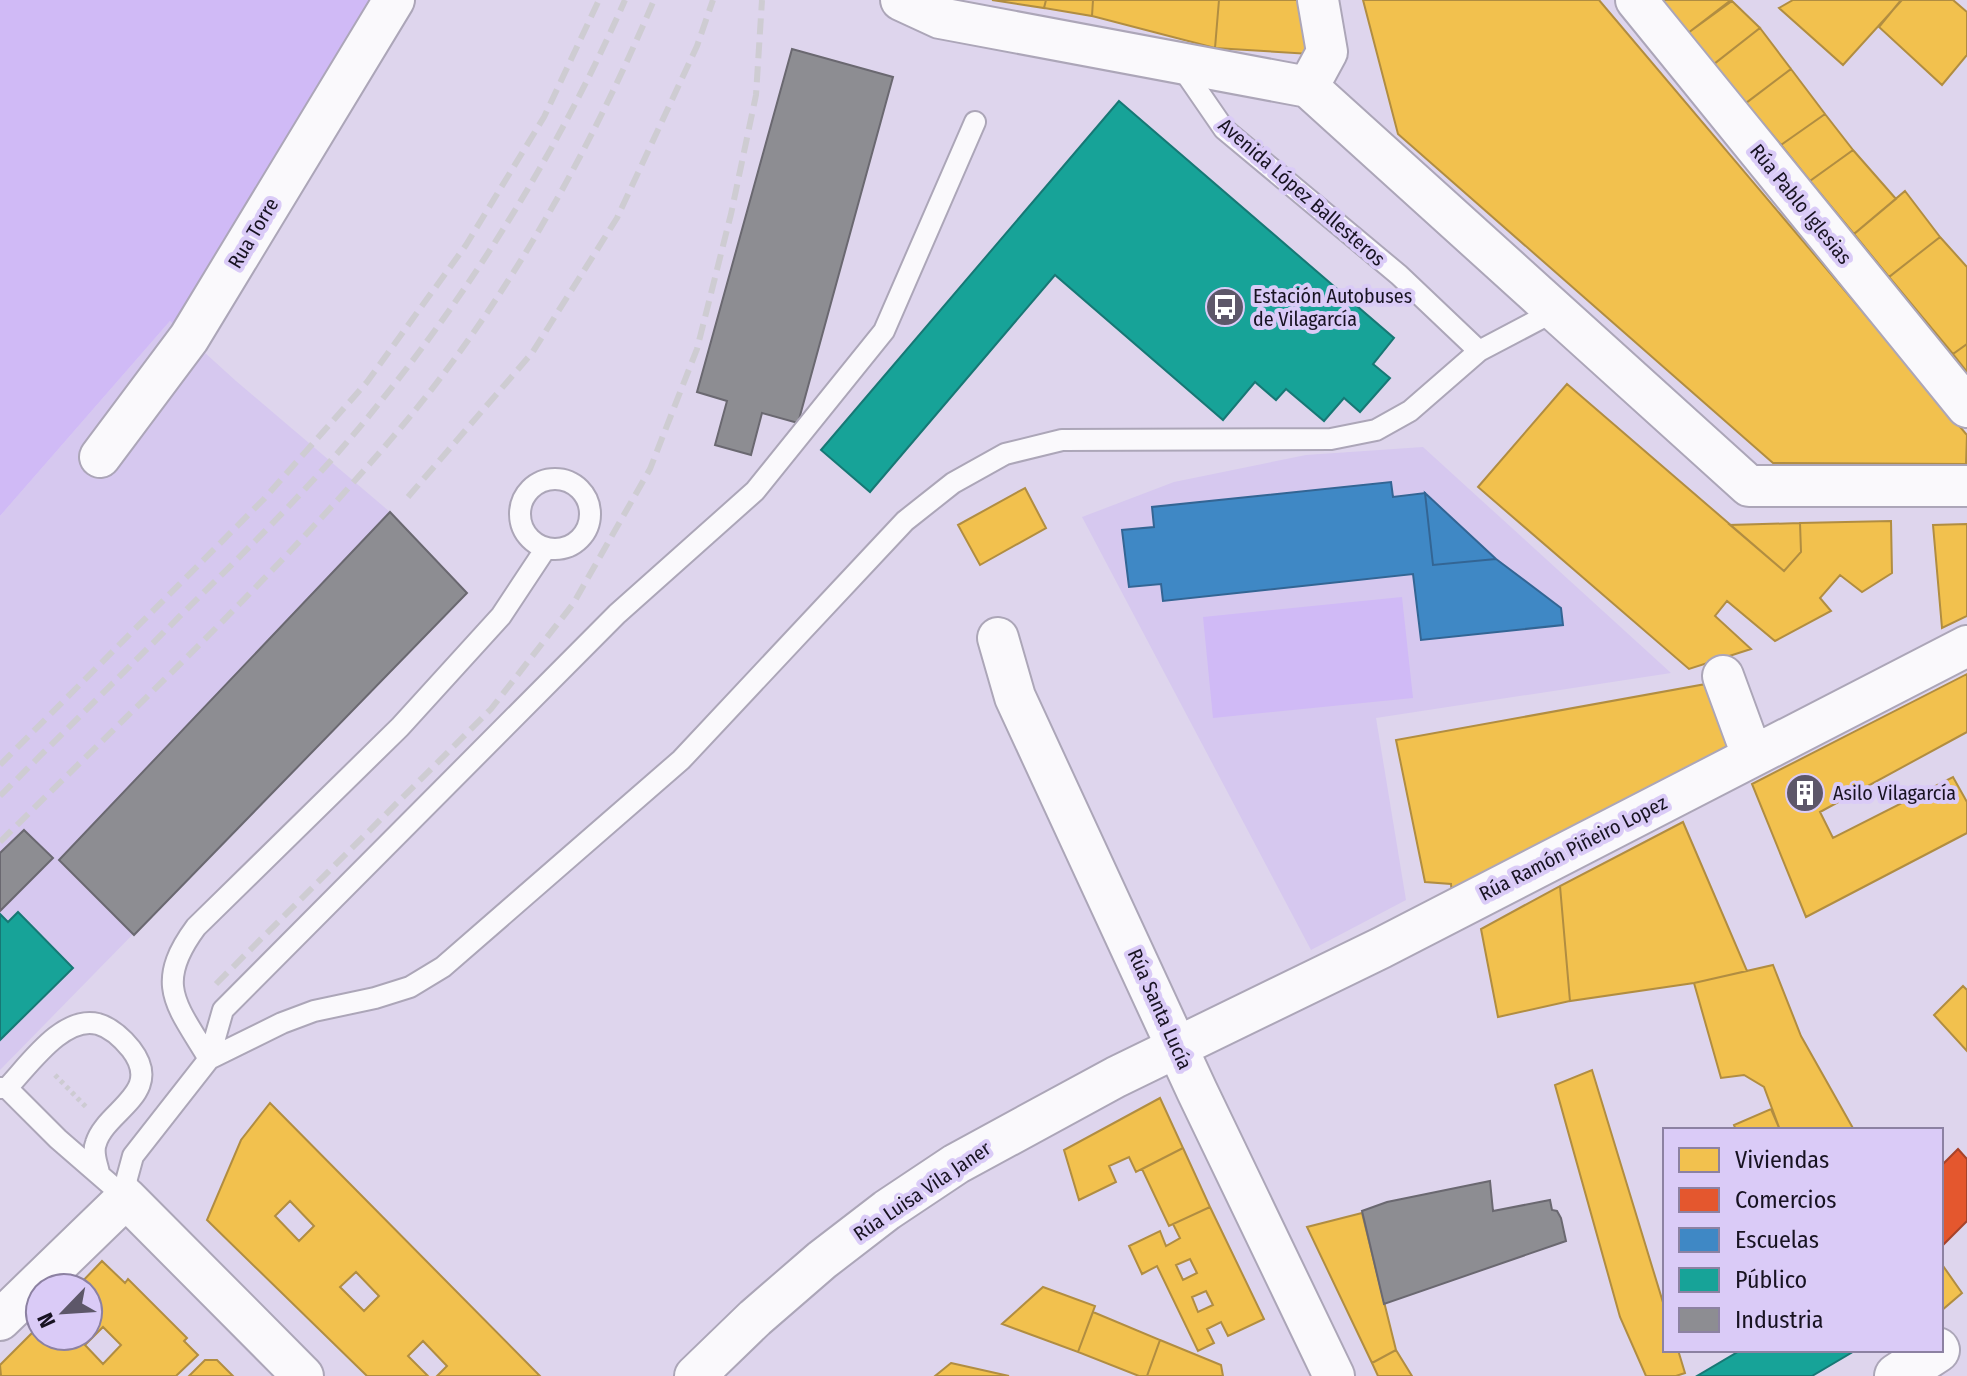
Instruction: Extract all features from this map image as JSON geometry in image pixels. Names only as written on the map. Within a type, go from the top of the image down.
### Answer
[{"type":"main road","points":[[1943,1344],[1967,1327]]},
{"type":"street","name":"Rua Torre","points":[[100,457],[189,338],[394,0]]},
{"type":"street","points":[[901,0],[940,18],[1308,87],[1749,486],[1967,486]]},
{"type":"street","points":[[1308,87],[1327,52],[1318,0]]},
{"type":"street","name":"Rúa Pablo Iglesias","points":[[1636,0],[1967,407]]},
{"type":"street","name":"Rúa Santa Lucía","points":[[998,638],[1015,697],[1334,1376]]},
{"type":"street","name":"Rúa Ramón Piñeiro Lopez","points":[[1177,1046],[1381,948],[1967,646]]},
{"type":"street","points":[[1723,676],[1752,755]]},
{"type":"street","name":"Rúa Luisa Vila Janer","points":[[695,1376],[800,1280],[887,1210],[956,1164],[1177,1046]]},
{"type":"street","points":[[0,1320],[112,1185],[303,1376]]},
{"type":"lane","name":"Avenida López Ballesteros","points":[[1178,63],[1224,129],[1399,275],[1479,351]]},
{"type":"lane","points":[[112,1185],[127,1178],[133,1156],[209,1059],[223,1010],[617,614],[755,491],[884,331],[975,122]]},
{"type":"lane","points":[[209,1059],[282,1023],[314,1011],[410,987],[443,967],[681,760],[905,521],[953,483],[1005,454],[1062,440],[1331,439],[1376,430],[1410,411],[1479,351],[1555,311]]},
{"type":"lane","points":[[209,1059],[176,1003],[171,982],[174,964],[183,945],[196,927],[400,727],[501,616],[546,548]]},
{"type":"lane","points":[[85,1021],[102,1025],[121,1036],[137,1057],[140,1071],[139,1088],[96,1140],[94,1152],[112,1185],[4,1088],[70,1025],[85,1021]]},
{"type":"path","points":[[50,1070],[96,1117]]},
{"type":"shaded area","points":[[0,0],[394,0],[189,338],[170,321],[0,516]]},
{"type":"shaded area","points":[[170,321],[390,512],[467,593],[0,1070],[0,516]]},
{"type":"shaded area","points":[[1423,447],[1671,673],[1376,718],[1406,900],[1311,950],[1082,517],[1174,482],[1306,455]]},
{"type":"shaded area","points":[[1402,597],[1413,698],[1213,718],[1203,617]]},
{"type":"building: Viviendas","points":[[992,0],[1046,0],[1044,8]]},
{"type":"building: Viviendas","points":[[1046,0],[1093,0],[1092,16],[1044,8]]},
{"type":"building: Viviendas","points":[[1093,0],[1219,0],[1215,48],[1092,16]]},
{"type":"building: Viviendas","points":[[1219,0],[1302,0],[1310,54],[1215,48]]},
{"type":"building: Viviendas","points":[[1363,0],[1599,0],[1967,435],[1966,464],[1773,463],[1398,134]]},
{"type":"building: Viviendas","points":[[1664,0],[1731,0],[1688,33],[1663,1]]},
{"type":"building: Viviendas","points":[[1793,0],[1902,0],[1843,65],[1779,8]]},
{"type":"building: Viviendas","points":[[1901,0],[1953,0],[1967,12],[1967,55],[1942,85],[1879,27]]},
{"type":"building: Viviendas","points":[[1732,1],[1760,28],[1714,64],[1688,33]]},
{"type":"building: Viviendas","points":[[1760,28],[1791,69],[1746,103],[1714,64]]},
{"type":"building: Viviendas","points":[[1791,69],[1825,114],[1781,145],[1746,103]]},
{"type":"building: Viviendas","points":[[1825,114],[1853,150],[1810,181],[1781,145]]},
{"type":"building: Viviendas","points":[[1853,150],[1896,199],[1854,234],[1810,181]]},
{"type":"building: Viviendas","points":[[1905,191],[1940,237],[1889,277],[1854,234]]},
{"type":"building: Viviendas","points":[[1940,237],[1967,267],[1967,344],[1953,354],[1889,277]]},
{"type":"building: Viviendas","points":[[1967,344],[1967,372],[1953,354]]},
{"type":"building: Viviendas","points":[[1567,384],[1784,571],[1801,552],[1800,523],[1891,521],[1892,573],[1862,592],[1840,575],[1820,598],[1831,611],[1775,641],[1727,601],[1715,616],[1751,649],[1689,669],[1478,487]]},
{"type":"building: Viviendas","points":[[1025,488],[1046,528],[980,565],[958,525]]},
{"type":"building: Viviendas","points":[[1800,523],[1801,552],[1784,571],[1730,525]]},
{"type":"building: Viviendas","points":[[1967,524],[1967,616],[1942,628],[1933,525]]},
{"type":"building: Viviendas","name":"Asilo Vilagarcía","points":[[1967,674],[1967,732],[1820,812],[1833,838],[1953,777],[1967,802],[1967,833],[1806,917],[1752,784]]},
{"type":"building: Viviendas","points":[[1706,684],[1728,746],[1452,896],[1451,884],[1425,882],[1396,740]]},
{"type":"building: Viviendas","points":[[1683,822],[1747,971],[1694,983],[1570,1001],[1560,886]]},
{"type":"building: Viviendas","points":[[1560,886],[1570,1001],[1498,1017],[1481,929]]},
{"type":"building: Viviendas","points":[[1773,965],[1801,1036],[1853,1128],[1779,1128],[1764,1087],[1744,1075],[1721,1078],[1694,983]]},
{"type":"building: Viviendas","points":[[1963,986],[1967,990],[1967,1051],[1934,1015]]},
{"type":"building: Viviendas","points":[[1592,1070],[1663,1302],[1663,1352],[1679,1352],[1685,1373],[1646,1376],[1620,1317],[1555,1085]]},
{"type":"building: Viviendas","points":[[1160,1098],[1183,1148],[1136,1172],[1129,1157],[1109,1166],[1116,1182],[1079,1200],[1064,1150]]},
{"type":"building: Viviendas","points":[[270,1103],[540,1376],[437,1376],[447,1366],[423,1341],[408,1356],[428,1376],[367,1376],[207,1220],[241,1140]],"holes":[[[290,1201],[314,1226],[299,1241],[275,1216]],[[356,1272],[379,1296],[364,1311],[340,1287]]]},
{"type":"building: Viviendas","points":[[1771,1109],[1779,1128],[1735,1128],[1734,1125]]},
{"type":"building: Viviendas","points":[[1183,1148],[1210,1207],[1169,1226],[1142,1169]]},
{"type":"building: Viviendas","points":[[1210,1207],[1264,1319],[1228,1336],[1221,1322],[1207,1329],[1214,1343],[1198,1351],[1157,1266],[1142,1274],[1129,1246],[1160,1231],[1166,1246],[1180,1238],[1173,1224]],"holes":[[[1190,1259],[1197,1273],[1183,1280],[1176,1265]],[[1206,1291],[1213,1305],[1198,1312],[1192,1297]]]},
{"type":"building: Viviendas","points":[[1362,1213],[1396,1350],[1372,1363],[1307,1227]]},
{"type":"building: Viviendas","points":[[102,1261],[125,1283],[128,1279],[187,1338],[184,1341],[198,1355],[176,1376],[1,1376],[0,1365],[24,1341],[24,1352],[92,1352],[103,1364],[121,1345],[104,1328],[104,1272],[91,1272]]},
{"type":"building: Viviendas","points":[[1943,1266],[1962,1293],[1943,1309]]},
{"type":"building: Viviendas","points":[[1043,1287],[1095,1306],[1078,1352],[1002,1324]]},
{"type":"building: Viviendas","points":[[1093,1312],[1160,1340],[1147,1376],[1139,1376],[1078,1352]]},
{"type":"building: Viviendas","points":[[1160,1340],[1221,1365],[1223,1376],[1147,1376]]},
{"type":"building: Viviendas","points":[[1396,1350],[1412,1376],[1378,1376],[1372,1363]]},
{"type":"building: Viviendas","points":[[205,1360],[217,1360],[233,1376],[189,1376]]},
{"type":"building: Viviendas","points":[[951,1363],[1009,1376],[935,1376]]},
{"type":"building: Comercios","points":[[1958,1149],[1967,1159],[1967,1221],[1943,1245],[1943,1164]]},
{"type":"building: Escuelas","points":[[1391,482],[1393,497],[1425,493],[1433,565],[1496,559],[1561,608],[1563,625],[1421,640],[1413,574],[1163,601],[1161,584],[1129,587],[1122,530],[1154,527],[1152,507]]},
{"type":"building: Escuelas","points":[[1425,493],[1496,559],[1433,565]]},
{"type":"building: Público","name":"Estación Autobuses de Vilagarcía","points":[[1119,101],[1394,338],[1373,364],[1390,378],[1360,412],[1344,398],[1324,421],[1286,389],[1276,400],[1255,382],[1223,420],[1055,275],[870,492],[821,450]]},
{"type":"building: Público","points":[[18,912],[73,968],[0,1040],[0,914],[8,922]]},
{"type":"building: Público","points":[[1738,1352],[1853,1352],[1812,1376],[1697,1376]]},
{"type":"building: Industria","points":[[792,49],[893,77],[798,423],[762,413],[751,455],[715,445],[727,401],[697,392]]},
{"type":"building: Industria","points":[[390,512],[467,593],[134,935],[59,860]]},
{"type":"building: Industria","points":[[24,830],[53,858],[0,911],[0,853]]},
{"type":"building: Industria","points":[[1490,1181],[1493,1211],[1550,1200],[1552,1210],[1557,1211],[1561,1218],[1566,1241],[1384,1304],[1362,1211],[1387,1202]]},
{"type":"railway","points":[[0,765],[264,499],[367,382],[466,245],[544,117],[599,0]]},
{"type":"railway","points":[[0,796],[266,530],[314,480],[381,401],[452,307],[516,208],[574,106],[625,0]]},
{"type":"railway","points":[[0,842],[307,533],[356,480],[441,377],[478,327],[544,222],[603,112],[654,0]]},
{"type":"railway","points":[[408,497],[532,353],[617,218],[697,46],[713,0]]},
{"type":"railway","points":[[216,984],[491,709],[573,604],[650,469],[697,349],[731,214],[756,95],[762,0]]},
{"type":"place","name":"Estación Autobuses de Vilagarcía","points":[[1225,307]]},
{"type":"place","name":"Asilo Vilagarcía","points":[[1805,793]]}]
